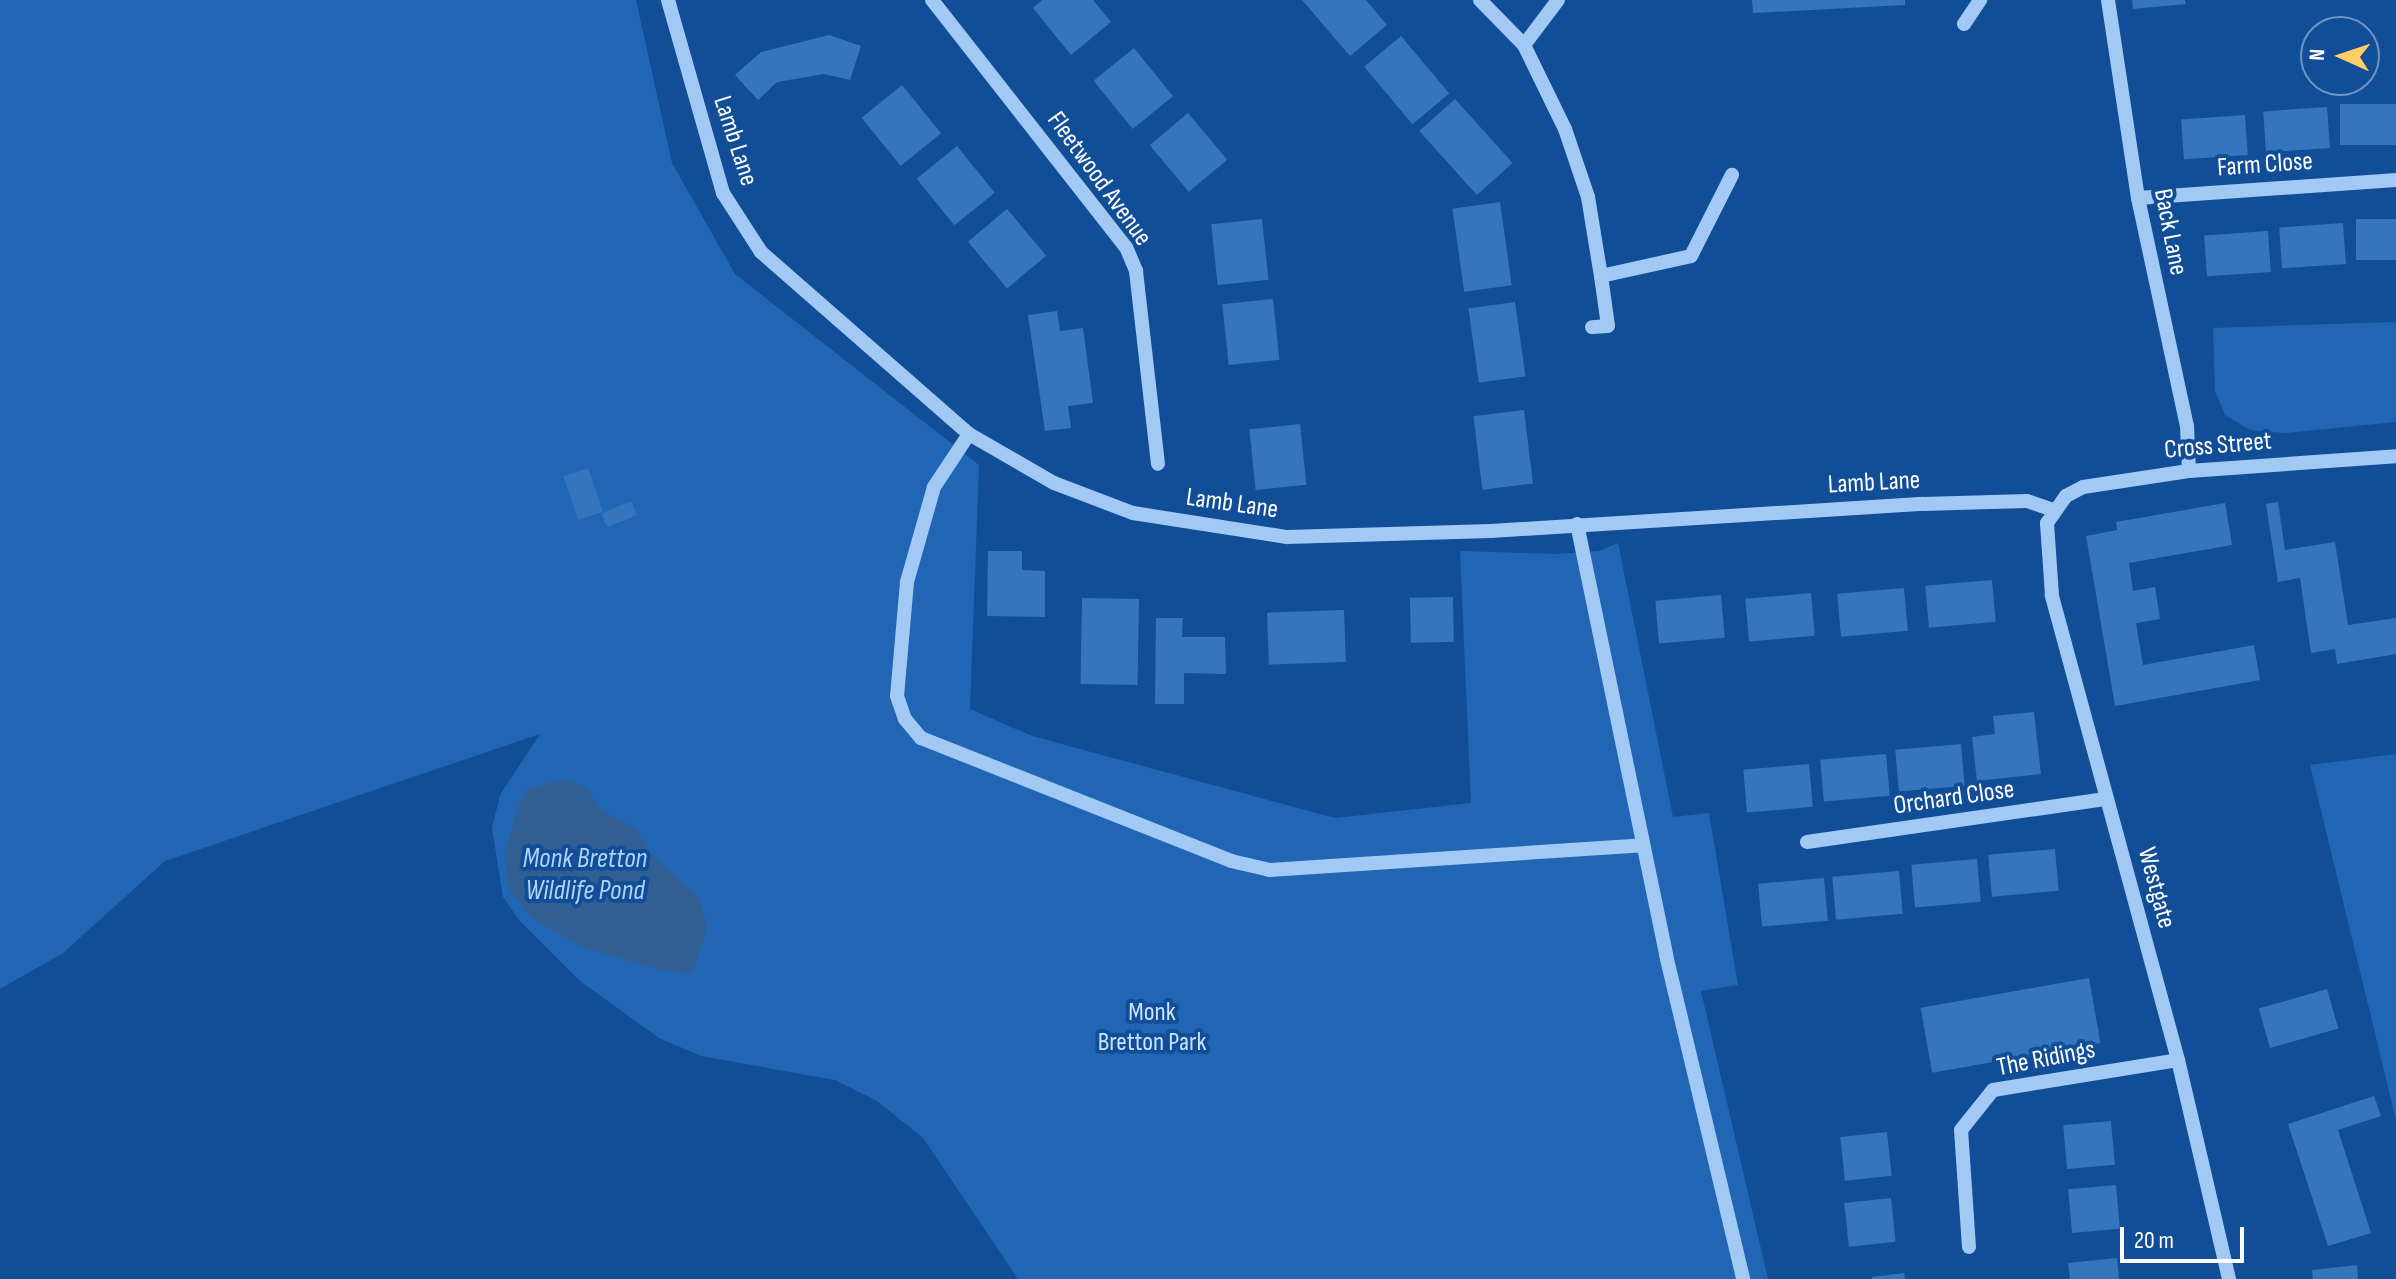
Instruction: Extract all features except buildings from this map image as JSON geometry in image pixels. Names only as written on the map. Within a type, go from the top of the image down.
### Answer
[{"type":"street","name":"Lamb Lane","points":[[668,0],[723,193],[761,252],[969,434],[1054,483],[1133,513],[1231,531],[1287,537],[1923,504],[2027,501],[2053,510]]},
{"type":"street","name":"Fleetwood Avenue","points":[[932,0],[1126,247],[1136,271],[1158,464]]},
{"type":"street","points":[[1480,0],[1524,45],[1579,170],[1608,326],[1592,327]]},
{"type":"street","points":[[1524,45],[1558,0]]},
{"type":"street","points":[[1964,24],[1980,0]]},
{"type":"street","name":"Back Lane","points":[[2108,0],[2138,198],[2187,426],[2189,471]]},
{"type":"street","points":[[1601,276],[1691,256],[1732,175]]},
{"type":"street","name":"Farm Close","points":[[2138,198],[2396,180]]},
{"type":"street","points":[[969,434],[934,487],[907,582],[897,696],[905,719],[921,738],[1231,861],[1269,870],[1643,845]]},
{"type":"street","name":"Cross Street","points":[[2053,510],[2083,487],[2189,471],[2396,456]]},
{"type":"street","name":"Westgate","points":[[2053,510],[2045,534],[2052,595],[2178,1060],[2229,1279]]},
{"type":"street","points":[[1577,524],[1643,845],[1743,1279]]},
{"type":"street","name":"Orchard Close","points":[[1807,842],[2107,799]]},
{"type":"street","name":"The Ridings","points":[[1969,1247],[1961,1130],[1993,1090],[2178,1060]]},
{"type":"green space","name":"Monk Bretton Park","points":[[0,0],[636,0],[672,163],[735,274],[979,465],[970,709],[1032,736],[1335,818],[1471,803],[1460,551],[1556,554],[1599,551],[1618,543],[1673,817],[1709,813],[1738,985],[1701,991],[1768,1279],[1018,1279],[923,1138],[877,1101],[835,1080],[701,1056],[659,1038],[580,981],[519,920],[503,897],[492,828],[500,795],[540,734],[165,861],[63,953],[0,989]]},
{"type":"green space","points":[[2396,322],[2396,422],[2285,433],[2250,430],[2225,415],[2215,391],[2213,328]]},
{"type":"green space","points":[[2396,754],[2396,1120],[2310,765]]},
{"type":"water","name":"Monk Bretton Wildlife Pond","points":[[564,779],[587,788],[599,808],[636,829],[650,853],[700,899],[707,928],[692,973],[667,972],[584,948],[530,917],[509,889],[504,855],[520,802],[528,789]]}]
